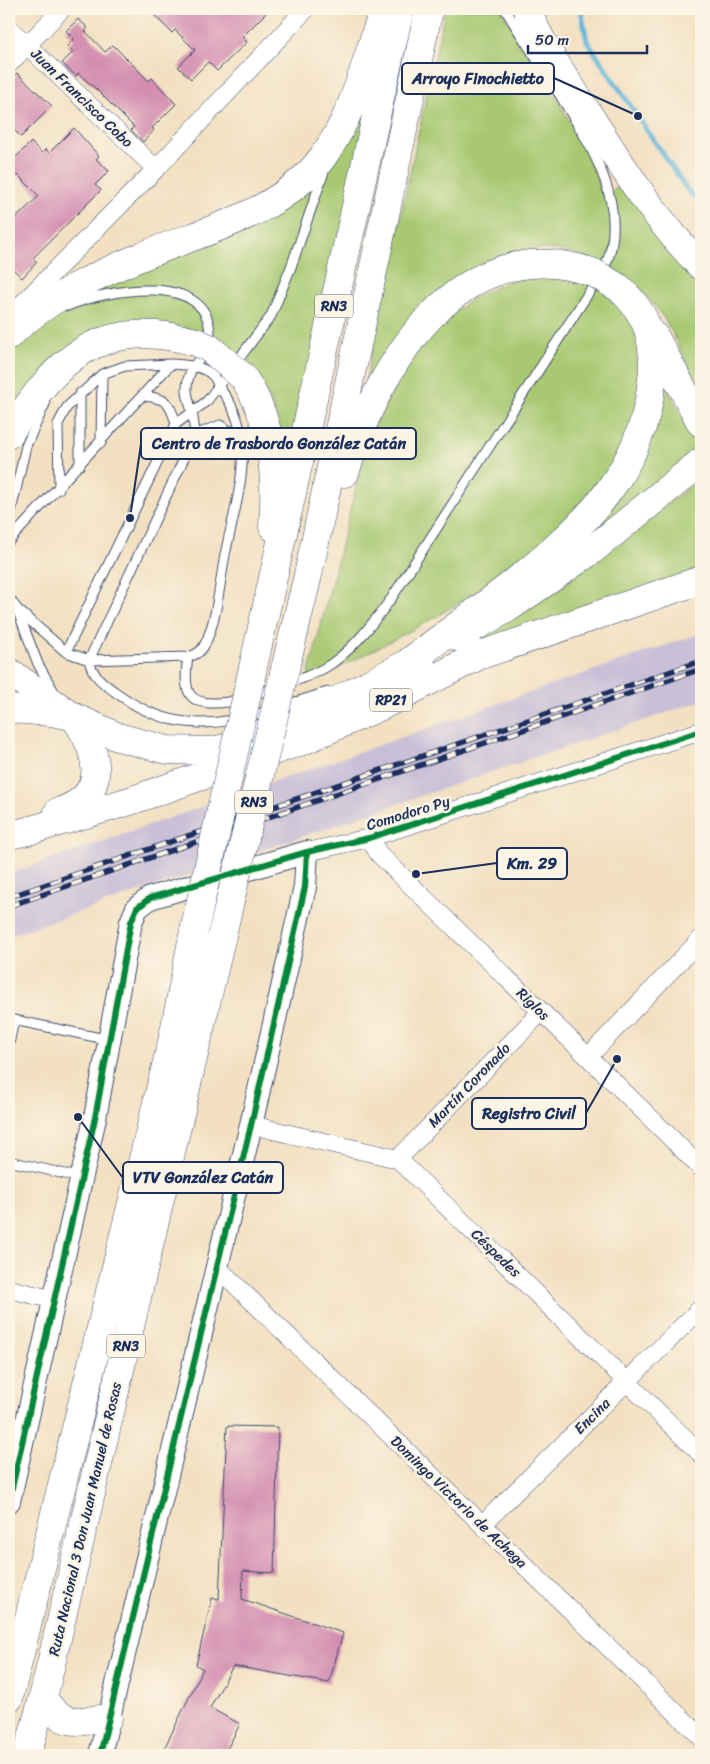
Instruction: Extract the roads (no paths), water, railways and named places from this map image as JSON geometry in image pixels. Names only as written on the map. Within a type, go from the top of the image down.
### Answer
[{"type":"main road","points":[[9,335],[45,305],[89,280],[138,258],[230,222],[272,202],[306,175],[321,160],[346,117],[384,9]]},
{"type":"main road","name":"RN3","points":[[268,603],[400,9]]},
{"type":"main road","name":"RN3","points":[[308,575],[429,9]]},
{"type":"main road","points":[[527,9],[547,49],[628,175],[653,210],[701,266]]},
{"type":"main road","points":[[308,575],[374,395],[401,352],[439,307],[460,290],[482,277],[505,268],[551,262],[574,266],[594,273],[619,288],[630,298],[648,327],[701,423]]},
{"type":"main road","points":[[394,671],[561,545],[582,524],[614,484],[628,462],[645,418],[653,370],[648,327]]},
{"type":"main road","points":[[9,434],[30,402],[48,380],[68,360],[91,345],[118,336],[140,333],[165,335],[194,354],[208,348],[243,377],[260,404],[273,461],[274,520],[268,603]]},
{"type":"main road","name":"RP21","points":[[9,709],[51,712],[74,717],[143,745],[167,750],[210,751],[226,748],[313,713],[508,608],[591,551],[701,462]]},
{"type":"main road","name":"Ruta Nacional 3 Don Juan Manuel de Rosas","points":[[27,1755],[43,1698],[308,575]]},
{"type":"main road","name":"RP21","points":[[9,834],[28,831],[130,801],[305,740],[379,707],[478,656],[701,580]]},
{"type":"main road","name":"Ruta Nacional 3 Don Juan Manuel de Rosas","points":[[9,1695],[172,1042],[194,931],[268,603]]},
{"type":"main road","points":[[9,672],[74,717],[83,730],[94,756],[96,770],[92,790],[72,808],[9,825]]},
{"type":"main road","points":[[43,1698],[53,1713],[76,1722],[108,1718]]},
{"type":"street","points":[[9,64],[62,9]]},
{"type":"street","points":[[9,317],[156,169],[306,9]]},
{"type":"street","name":"Juan Francisco Cobo","points":[[9,28],[156,169]]},
{"type":"street","name":"Comodoro Py","points":[[110,1040],[131,922],[136,908],[150,898],[307,852],[369,838],[701,731]]},
{"type":"street","name":"Riglos","points":[[369,838],[379,854],[540,1012],[589,1056],[701,1168]]},
{"type":"street","points":[[100,1755],[251,1125],[305,887],[307,852]]},
{"type":"street","points":[[589,1056],[701,939]]},
{"type":"street","name":"Martín Coronado","points":[[398,1159],[540,1012]]},
{"type":"street","points":[[9,1501],[82,1178],[110,1040]]},
{"type":"street","points":[[251,1125],[398,1159]]},
{"type":"street","name":"Céspedes","points":[[398,1159],[701,1454]]},
{"type":"street","name":"Domingo Victorio de Achega","points":[[217,1267],[701,1737]]},
{"type":"street","points":[[9,1289],[55,1300]]},
{"type":"street","name":"Encina","points":[[483,1524],[701,1308]]},
{"type":"lane","points":[[188,658],[185,676],[186,688],[190,696],[196,702],[216,704],[229,702],[314,673],[330,665],[344,653],[361,637],[391,599],[604,269],[611,249],[612,236],[606,184],[584,134],[505,9]]},
{"type":"lane","points":[[66,652],[176,424],[207,401],[263,328],[278,302],[334,140]]},
{"type":"lane","points":[[9,339],[36,322],[77,302],[128,290],[162,290],[187,298],[203,311],[208,319],[210,336],[203,357],[194,354],[171,364],[125,366],[102,374],[66,407],[58,424],[59,488]]},
{"type":"lane","points":[[9,520],[26,446],[42,407],[55,388],[91,345]]},
{"type":"lane","points":[[9,598],[17,609],[66,652],[89,660],[188,658],[200,652],[208,638],[244,452],[238,419],[230,401],[218,386],[214,377],[206,371],[194,354]]},
{"type":"lane","points":[[194,354],[186,396],[192,412],[195,436],[89,660],[95,676],[127,700],[165,720],[194,724],[226,722],[394,671]]},
{"type":"lane","points":[[9,541],[101,443],[171,364]]},
{"type":"lane","points":[[101,443],[102,374]]},
{"type":"lane","points":[[80,393],[80,465]]},
{"type":"lane","points":[[144,396],[162,398],[172,408],[176,424]]},
{"type":"lane","points":[[195,436],[220,425],[234,433],[244,452]]},
{"type":"lane","points":[[17,609],[38,664],[58,699],[74,717]]},
{"type":"lane","points":[[9,1044],[12,1019],[110,1040]]},
{"type":"lane","points":[[9,1161],[82,1178]]},
{"type":"waterway","points":[[581,9],[587,41],[688,191],[701,202]]},
{"type":"railway","points":[[9,897],[701,661]]},
{"type":"railway","points":[[9,906],[701,669]]},
{"type":"place","name":"Arroyo Finochietto","points":[[638,116]]},
{"type":"place","name":"Centro de Trasbordo González Catán","points":[[130,518]]},
{"type":"place","name":"Km. 29","points":[[416,874]]},
{"type":"place","name":"Registro Civil","points":[[617,1059]]},
{"type":"place","name":"VTV González Catán","points":[[78,1117]]}]
